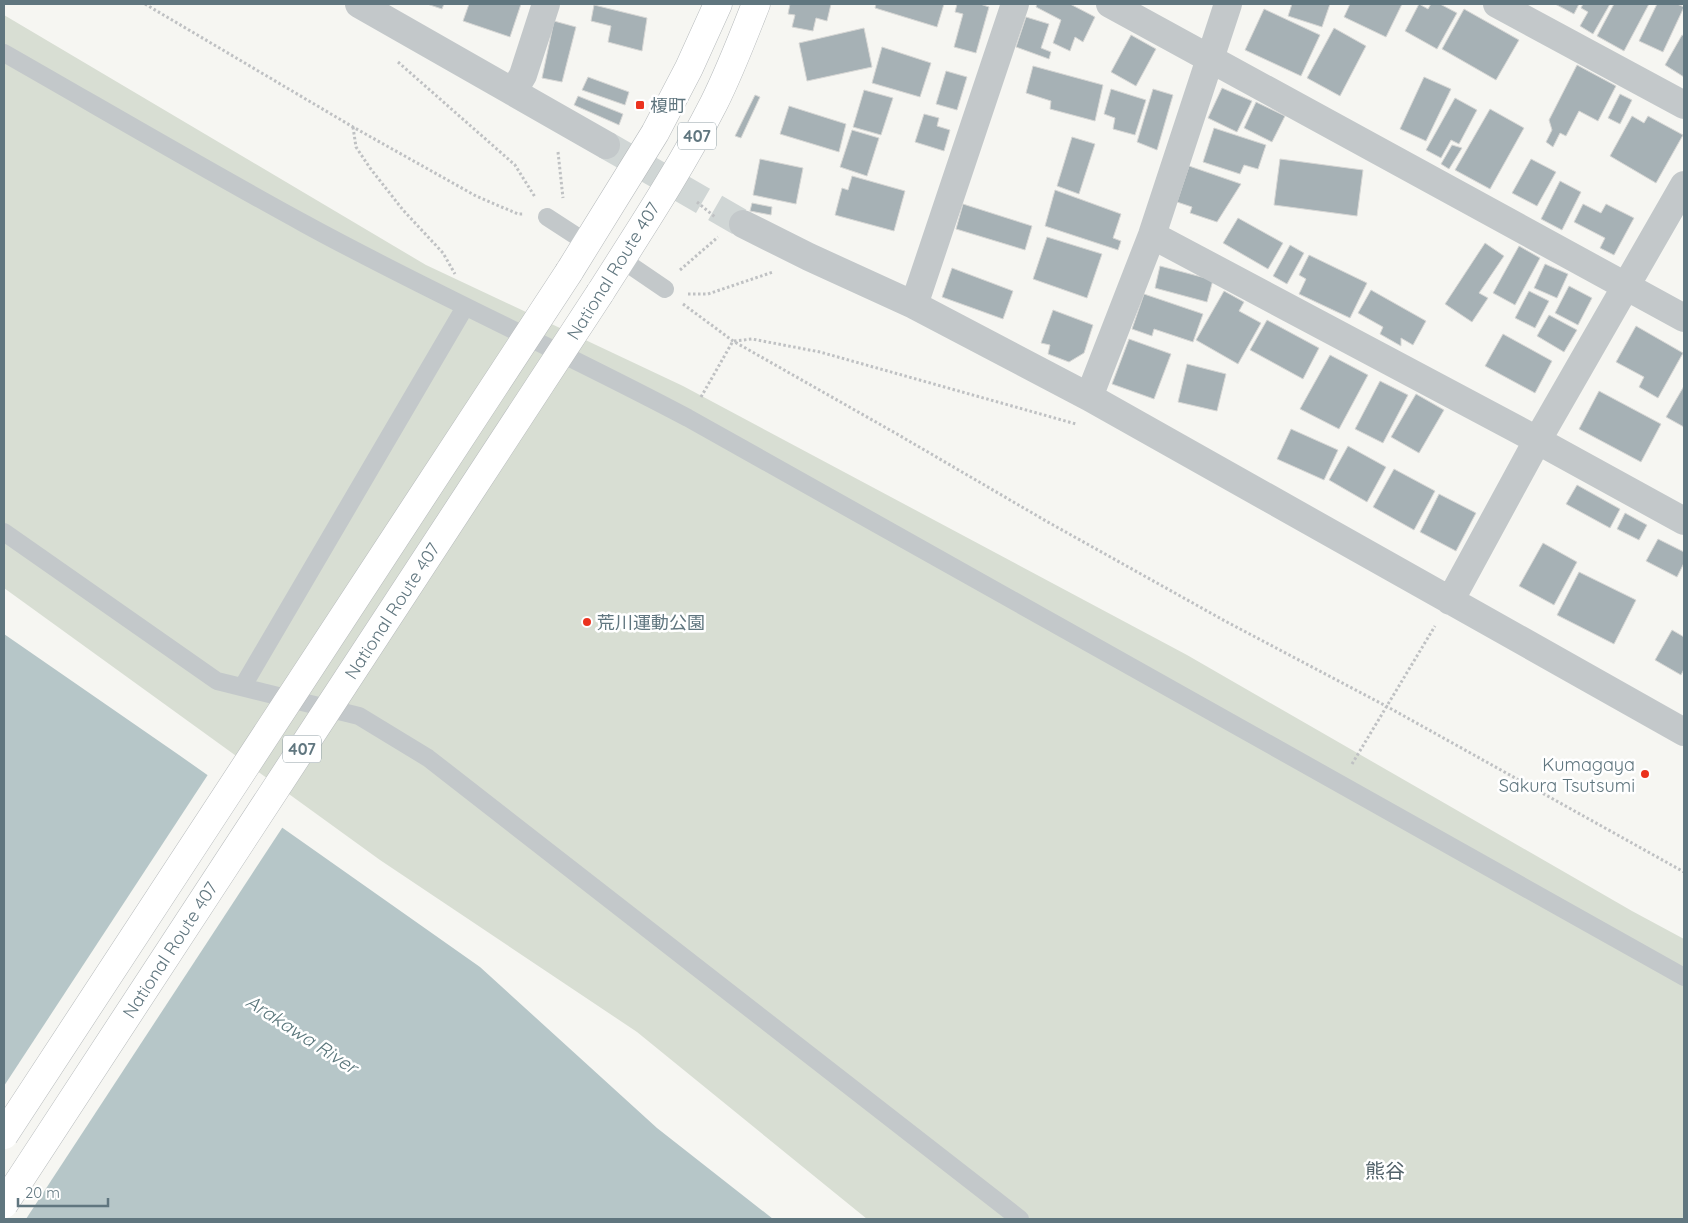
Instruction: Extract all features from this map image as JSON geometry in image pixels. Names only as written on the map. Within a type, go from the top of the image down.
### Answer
[{"type":"highway","name":"National Route 407","points":[[4,1135],[587,243],[655,133],[718,4]]},
{"type":"highway","name":"National Route 407","points":[[4,1204],[600,293],[702,126],[737,52],[756,4]]},
{"type":"street","points":[[513,92],[523,75],[546,4]]},
{"type":"street","points":[[914,305],[1015,4]]},
{"type":"street","points":[[1110,4],[1684,318]]},
{"type":"street","points":[[1084,408],[1152,236],[1228,4]]},
{"type":"street","points":[[1497,4],[1684,104]]},
{"type":"street","points":[[367,6],[606,145]]},
{"type":"street","points":[[1443,612],[1537,441],[1684,185]]},
{"type":"street","points":[[728,226],[809,257],[914,305],[1084,408],[1443,612],[1684,732]]},
{"type":"street","points":[[1152,236],[1684,521]]},
{"type":"lane","points":[[4,52],[306,225],[466,307],[611,377],[688,418],[1684,977]]},
{"type":"lane","points":[[547,217],[587,243]]},
{"type":"lane","points":[[621,259],[665,289]]},
{"type":"lane","points":[[243,686],[466,307]]},
{"type":"lane","points":[[4,532],[217,681],[360,716],[428,758],[1020,1219]]},
{"type":"path","points":[[146,4],[353,127],[476,196],[518,214],[547,217]]},
{"type":"path","points":[[397,61],[515,164],[547,217]]},
{"type":"path","points":[[353,127],[356,147],[370,168],[403,210],[443,253],[470,299],[466,307]]},
{"type":"path","points":[[558,152],[563,198]]},
{"type":"path","points":[[697,202],[728,226],[682,268],[665,289],[685,306],[734,341],[1046,521],[1216,616],[1386,706],[1684,872]]},
{"type":"path","points":[[708,294],[782,270]]},
{"type":"path","points":[[704,391],[734,341],[752,338],[820,352],[1075,425],[1084,408]]},
{"type":"path","points":[[1358,754],[1443,612]]},
{"type":"shaded area","name":"荒川運動公園","points":[[4,15],[426,265],[683,386],[1187,655],[1684,939],[1684,1219],[867,1219],[637,1032],[380,860],[4,588]]},
{"type":"water","name":"Arakawa River","points":[[4,634],[480,967],[657,1128],[773,1219],[4,1219]]},
{"type":"pier","points":[[209,773],[284,825],[26,1219],[4,1219],[4,1086]]},
{"type":"building","points":[[427,4],[444,4],[442,9]]},
{"type":"building","points":[[469,4],[521,4],[510,37],[463,21]]},
{"type":"building","points":[[790,4],[831,4],[827,21],[816,18],[813,31],[792,27],[795,15],[788,14]]},
{"type":"building","points":[[876,4],[944,4],[937,27],[875,8]]},
{"type":"building","points":[[957,4],[980,4],[989,7],[976,53],[954,47],[963,14],[955,12]]},
{"type":"building","points":[[1037,4],[1070,4],[1095,17],[1083,42],[1075,37],[1070,51],[1053,43],[1061,20],[1036,7]]},
{"type":"building","points":[[1292,4],[1330,4],[1322,27],[1288,16]]},
{"type":"building","points":[[1350,4],[1402,4],[1386,37],[1344,17]]},
{"type":"building","points":[[1419,4],[1428,9],[1431,4],[1440,4],[1457,13],[1437,49],[1405,31]]},
{"type":"building","points":[[1555,4],[1579,4],[1574,14]]},
{"type":"building","points":[[1583,4],[1610,4],[1593,34],[1580,26],[1588,12],[1581,8]]},
{"type":"building","points":[[1614,4],[1649,4],[1624,51],[1597,36]]},
{"type":"building","points":[[1657,4],[1677,4],[1684,7],[1663,52],[1639,41]]},
{"type":"building","points":[[594,5],[647,18],[642,51],[608,42],[611,26],[591,21]]},
{"type":"building","points":[[1264,9],[1320,35],[1301,76],[1245,50]]},
{"type":"building","points":[[1464,9],[1519,40],[1496,80],[1442,49]]},
{"type":"building","points":[[1026,17],[1049,24],[1041,48],[1051,52],[1049,59],[1016,47]]},
{"type":"building","points":[[554,21],[576,27],[562,82],[542,78]]},
{"type":"building","points":[[864,28],[872,67],[807,81],[799,43]]},
{"type":"building","points":[[1334,28],[1366,46],[1340,96],[1307,78]]},
{"type":"building","points":[[1131,35],[1156,49],[1136,86],[1111,72]]},
{"type":"building","points":[[1682,35],[1684,36],[1684,77],[1665,65]]},
{"type":"building","points":[[882,47],[931,63],[920,97],[872,83]]},
{"type":"building","points":[[1577,65],[1616,86],[1598,121],[1579,111],[1566,136],[1560,133],[1553,147],[1546,142],[1552,130],[1549,120]]},
{"type":"building","points":[[1033,66],[1103,85],[1095,121],[1050,109],[1051,101],[1026,93]]},
{"type":"building","points":[[946,71],[967,77],[957,110],[936,104]]},
{"type":"building","points":[[588,77],[629,92],[625,105],[582,90]]},
{"type":"building","points":[[1424,77],[1451,89],[1426,141],[1400,129]]},
{"type":"building","points":[[1222,88],[1252,101],[1237,132],[1208,118]]},
{"type":"building","points":[[1111,89],[1146,100],[1135,135],[1113,129],[1115,118],[1104,114]]},
{"type":"building","points":[[1153,89],[1173,95],[1157,150],[1137,142]]},
{"type":"building","points":[[864,90],[893,98],[881,135],[853,127]]},
{"type":"building","points":[[1620,94],[1632,100],[1620,124],[1608,118]]},
{"type":"building","points":[[755,95],[760,97],[741,138],[735,136]]},
{"type":"building","points":[[578,96],[623,114],[619,125],[574,105]]},
{"type":"building","points":[[1455,98],[1477,110],[1459,144],[1451,140],[1441,158],[1426,150]]},
{"type":"building","points":[[1256,102],[1285,116],[1272,142],[1244,128]]},
{"type":"building","points":[[789,106],[846,124],[839,152],[780,134]]},
{"type":"building","points":[[1490,109],[1524,128],[1490,189],[1455,170]]},
{"type":"building","points":[[924,114],[939,118],[937,126],[950,130],[944,151],[915,142]]},
{"type":"building","points":[[1632,116],[1644,123],[1648,116],[1683,135],[1656,183],[1610,156]]},
{"type":"building","points":[[1214,128],[1266,145],[1258,169],[1244,165],[1240,174],[1203,162]]},
{"type":"building","points":[[852,130],[879,138],[867,176],[840,167]]},
{"type":"building","points":[[1072,137],[1095,144],[1079,194],[1057,186]]},
{"type":"building","points":[[1452,145],[1462,148],[1449,169],[1441,164]]},
{"type":"building","points":[[760,159],[803,168],[796,204],[753,195]]},
{"type":"building","points":[[1280,159],[1363,170],[1357,216],[1274,205]]},
{"type":"building","points":[[1531,159],[1556,172],[1537,206],[1512,193]]},
{"type":"building","points":[[1189,166],[1241,184],[1217,222],[1190,213],[1192,207],[1177,202]]},
{"type":"building","points":[[852,176],[905,191],[894,231],[835,215],[842,188],[848,190]]},
{"type":"building","points":[[1560,181],[1581,192],[1562,230],[1541,219]]},
{"type":"building","points":[[1055,190],[1121,214],[1113,238],[1121,241],[1118,250],[1045,226]]},
{"type":"building","points":[[752,203],[772,207],[771,215],[750,211]]},
{"type":"building","points":[[963,204],[1032,226],[1025,250],[956,229]]},
{"type":"building","points":[[1583,204],[1601,213],[1606,204],[1634,218],[1614,255],[1600,248],[1605,238],[1574,222]]},
{"type":"building","points":[[1238,218],[1283,243],[1268,269],[1223,243]]},
{"type":"building","points":[[1047,237],[1102,254],[1087,298],[1033,279]]},
{"type":"building","points":[[1485,243],[1504,256],[1479,293],[1488,298],[1472,322],[1445,304]]},
{"type":"building","points":[[1290,245],[1304,253],[1287,284],[1273,276]]},
{"type":"building","points":[[1519,246],[1540,258],[1515,305],[1493,293]]},
{"type":"building","points":[[1309,255],[1367,283],[1350,318],[1299,294],[1306,279],[1299,275]]},
{"type":"building","points":[[1545,264],[1568,274],[1557,298],[1534,288]]},
{"type":"building","points":[[1160,266],[1213,280],[1207,302],[1155,288]]},
{"type":"building","points":[[952,268],[1013,291],[1003,319],[942,297]]},
{"type":"building","points":[[1569,286],[1592,298],[1578,325],[1555,313]]},
{"type":"building","points":[[1371,290],[1426,321],[1413,345],[1401,338],[1401,346],[1380,334],[1383,327],[1358,313]]},
{"type":"building","points":[[1224,291],[1244,302],[1239,311],[1261,323],[1238,364],[1196,340]]},
{"type":"building","points":[[1529,291],[1549,301],[1535,328],[1515,318]]},
{"type":"building","points":[[1144,294],[1203,314],[1193,342],[1154,329],[1152,336],[1132,329]]},
{"type":"building","points":[[1053,310],[1093,325],[1084,353],[1069,362],[1048,354],[1050,345],[1041,343]]},
{"type":"building","points":[[1549,315],[1577,330],[1564,352],[1537,336]]},
{"type":"building","points":[[1267,320],[1319,348],[1303,379],[1250,350]]},
{"type":"building","points":[[1636,326],[1683,353],[1658,398],[1639,387],[1644,377],[1616,362]]},
{"type":"building","points":[[1503,334],[1552,361],[1535,393],[1485,366]]},
{"type":"building","points":[[1129,339],[1171,354],[1154,399],[1112,384]]},
{"type":"building","points":[[1330,355],[1368,375],[1339,429],[1300,409]]},
{"type":"building","points":[[1187,364],[1226,374],[1217,411],[1178,402]]},
{"type":"building","points":[[1380,381],[1408,395],[1383,443],[1355,429]]},
{"type":"building","points":[[1684,386],[1684,427],[1666,417]]},
{"type":"building","points":[[1599,391],[1661,424],[1641,462],[1579,429]]},
{"type":"building","points":[[1416,394],[1444,410],[1419,453],[1391,437]]},
{"type":"building","points":[[1291,429],[1338,450],[1324,480],[1277,459]]},
{"type":"building","points":[[1348,446],[1386,467],[1367,502],[1329,480]]},
{"type":"building","points":[[1394,469],[1435,491],[1414,530],[1373,507]]},
{"type":"building","points":[[1577,485],[1620,509],[1610,528],[1566,504]]},
{"type":"building","points":[[1439,494],[1476,513],[1456,551],[1420,532]]},
{"type":"building","points":[[1625,513],[1647,525],[1639,540],[1617,529]]},
{"type":"building","points":[[1658,539],[1684,552],[1684,563],[1677,577],[1646,561]]},
{"type":"building","points":[[1543,543],[1577,562],[1554,605],[1519,586]]},
{"type":"building","points":[[1579,572],[1636,600],[1614,644],[1557,615]]},
{"type":"building","points":[[1672,630],[1684,637],[1684,669],[1681,675],[1655,660]]},
{"type":"tunnel","points":[[606,145],[743,224]]},
{"type":"place","name":"榎町","points":[[640,105]]},
{"type":"place","name":"荒川運動公園","points":[[587,622]]},
{"type":"place","name":"Kumagaya Sakura Tsutsumi","points":[[1645,774]]},
{"type":"district","name":"熊谷","points":[[1385,1170]]}]
